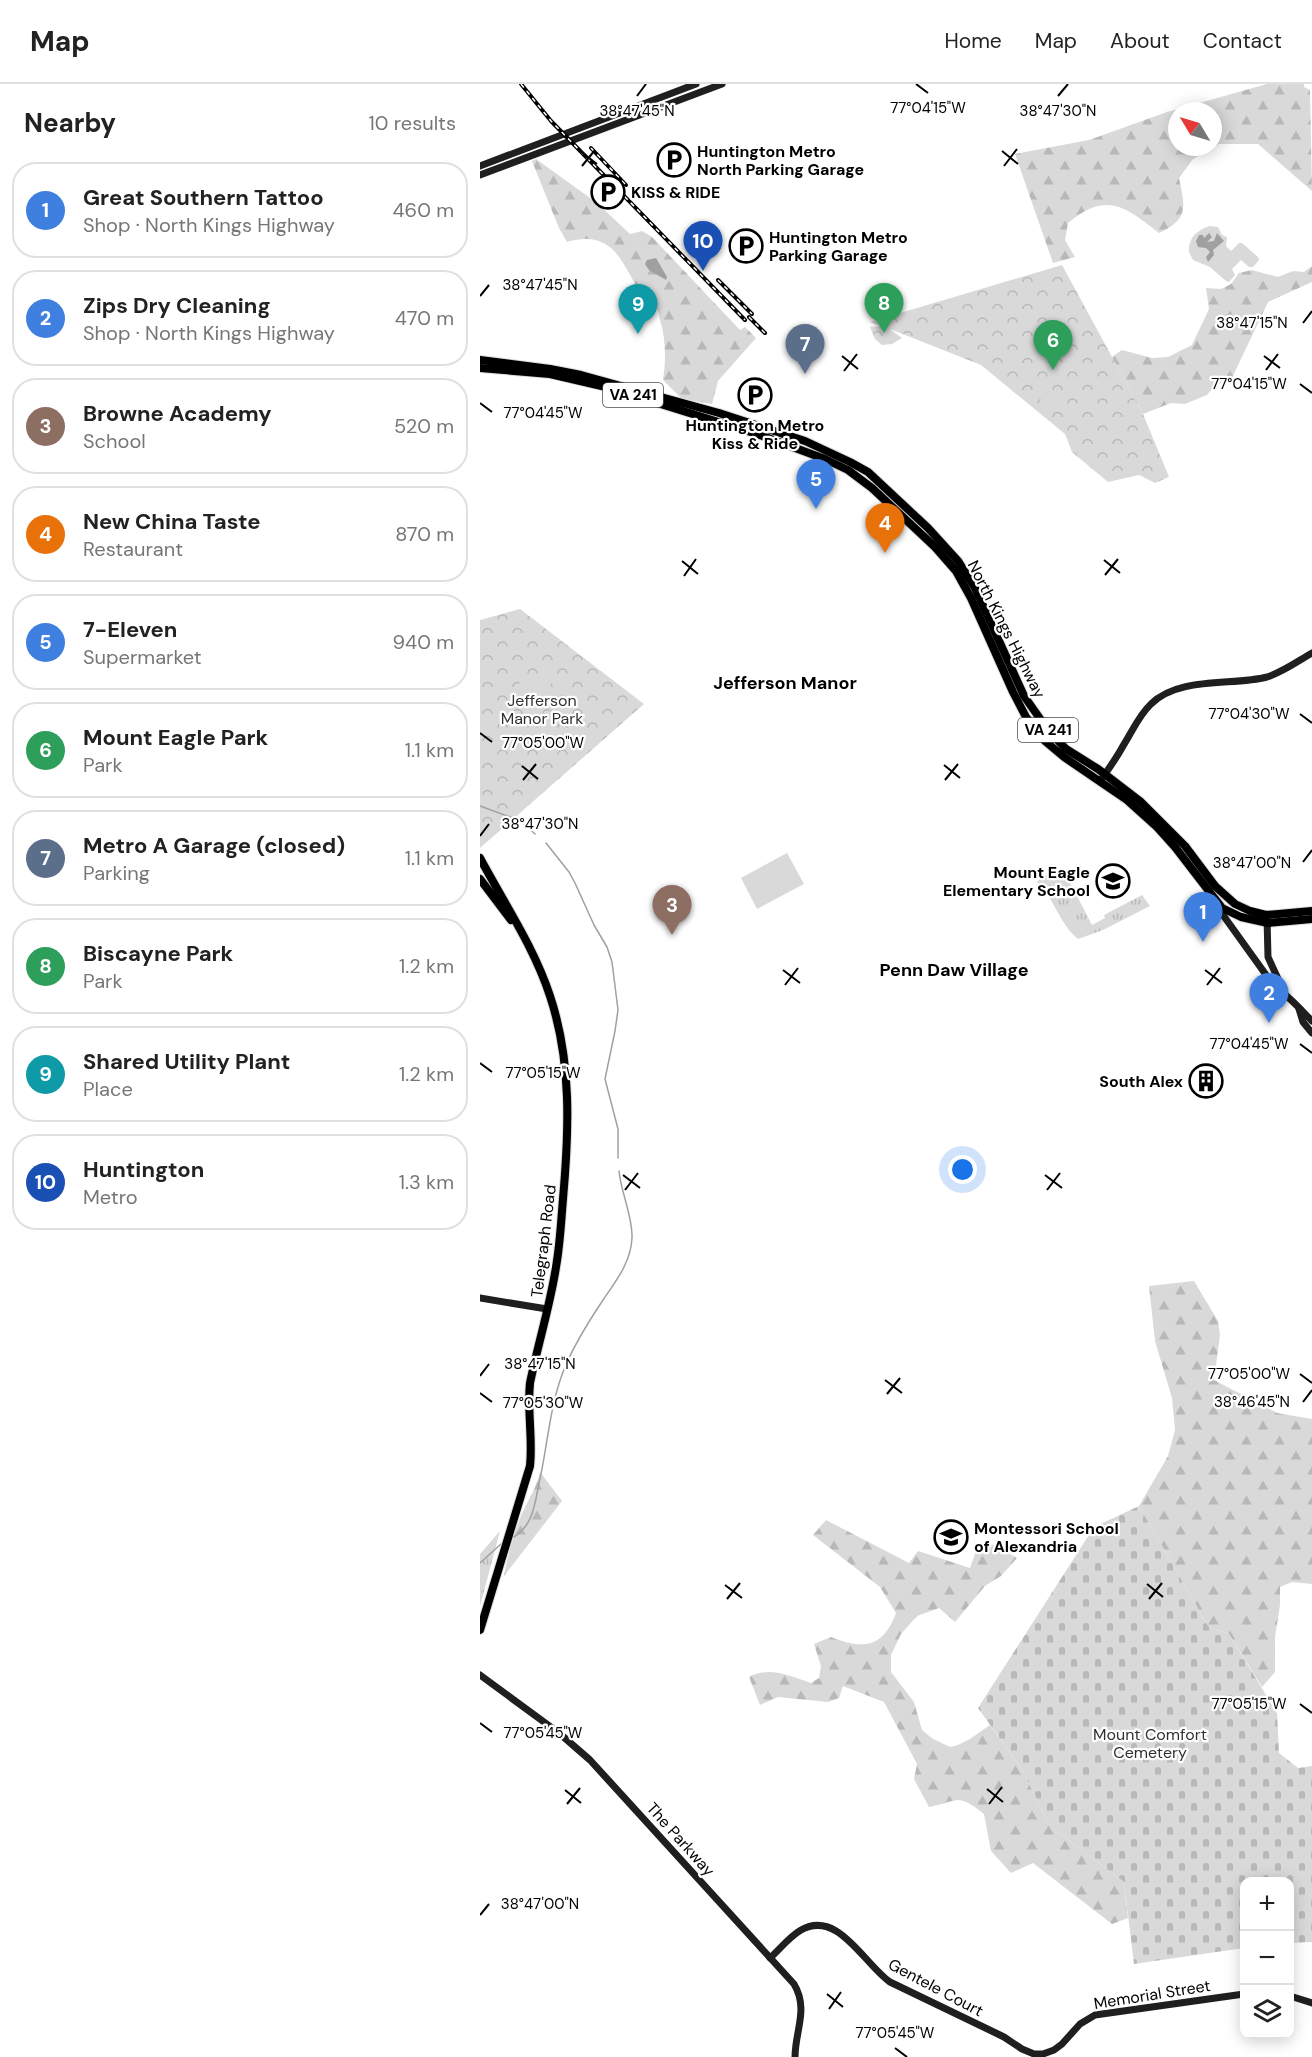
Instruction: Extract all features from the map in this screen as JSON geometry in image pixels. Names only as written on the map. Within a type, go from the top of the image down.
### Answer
[{"type":"main road","name":"North Kings Highway","points":[[480,360],[581,375],[719,413],[805,441],[850,462],[876,478],[928,528],[958,561],[975,588],[1024,696],[1048,730],[1166,837],[1222,908],[1241,917],[1312,919]]},
{"type":"main road","name":"North Kings Highway","points":[[480,368],[555,375],[606,387],[757,434],[848,470],[871,487],[935,547],[956,571],[972,598],[1013,692],[1032,724],[1054,749],[1141,802],[1185,846],[1224,896],[1242,908],[1267,919],[1312,911]]},
{"type":"main road","points":[[871,487],[876,478]]},
{"type":"main road","name":"Telegraph Road","points":[[480,858],[537,964],[551,999],[559,1034],[568,1103],[567,1146],[557,1257],[530,1383],[531,1439],[528,1476],[480,1630]]},
{"type":"main road","name":"Telegraph Road","points":[[480,879],[518,927]]},
{"type":"street","points":[[480,166],[696,84]]},
{"type":"street","points":[[480,175],[722,84]]},
{"type":"street","points":[[1103,778],[1141,716],[1157,699],[1166,694],[1208,683],[1268,677],[1312,653]]},
{"type":"street","name":"North Kings Highway","points":[[1222,908],[1223,915],[1274,986],[1284,992]]},
{"type":"street","name":"North Kings Highway","points":[[1267,919],[1268,957],[1284,992],[1312,1021]]},
{"type":"street","name":"North Kings Highway","points":[[1299,1009],[1303,1022],[1312,1033]]},
{"type":"street","points":[[480,1298],[547,1309]]},
{"type":"street","name":"The Parkway","points":[[480,1675],[564,1737],[590,1760],[794,1984],[801,2001],[802,2015],[795,2044],[795,2057]]},
{"type":"street","name":"Gentele Court","points":[[770,1958],[804,1929],[817,1925],[831,1927],[843,1935],[874,1969],[890,1982],[1004,2037],[1026,2052],[1041,2054]]},
{"type":"street","name":"Memorial Street","points":[[1041,2054],[1059,2048],[1080,2024],[1095,2015],[1240,1995]]},
{"type":"street","points":[[1294,1997],[1312,2003]]},
{"type":"green space","points":[[1267,84],[1304,84],[1304,87],[1310,90],[1312,191],[1258,144],[1222,144],[1222,102],[1203,102]]},
{"type":"green space","points":[[1168,112],[1168,156],[1198,156],[1193,159],[1179,178],[1183,204],[1176,223],[1159,233],[1136,216],[1115,206],[1093,207],[1068,223],[1065,240],[1075,257],[1053,263],[1015,154],[1089,140]]},
{"type":"green space","points":[[536,159],[597,203],[630,234],[642,231],[652,237],[740,330],[745,327],[756,338],[718,381],[712,404],[682,399],[663,380],[664,342],[656,307],[644,298],[623,263],[608,245],[597,240],[584,239],[567,242],[532,161]]},
{"type":"green space","points":[[1210,226],[1218,227],[1222,235],[1227,237],[1226,246],[1231,251],[1242,243],[1259,260],[1253,267],[1249,267],[1241,260],[1232,269],[1235,275],[1229,282],[1210,267],[1193,260],[1189,252],[1192,239],[1197,232]]},
{"type":"green space","points":[[1062,265],[1143,414],[1169,477],[1155,483],[1139,475],[1108,482],[1072,452],[1065,434],[981,365],[890,329],[902,338],[892,344],[882,345],[875,339],[870,327],[880,326],[870,322]]},
{"type":"green space","points":[[1312,266],[1312,282],[1268,302],[1231,380],[1215,385],[1207,395],[1185,404],[1171,403],[1143,414],[1112,357],[1122,350],[1152,358],[1168,357],[1192,345],[1209,309],[1206,288],[1221,289],[1231,284],[1239,273],[1252,270],[1278,277],[1293,271],[1304,272]]},
{"type":"green space","points":[[1061,392],[1061,404],[1041,405],[1040,394]]},
{"type":"green space","name":"Jefferson Manor Park","points":[[520,609],[644,704],[480,848],[480,620]]},
{"type":"green space","points":[[544,674],[552,676],[548,707],[543,710],[512,707],[514,692],[520,683],[529,677]]},
{"type":"green space","points":[[553,726],[557,741],[537,746],[533,731]]},
{"type":"green space","points":[[787,853],[804,884],[757,909],[741,878]]},
{"type":"green space","points":[[1063,869],[1092,925],[1105,918],[1104,915],[1142,895],[1150,906],[1103,930],[1078,939],[1037,882],[1049,873]]},
{"type":"green space","points":[[1194,1281],[1218,1321],[1220,1335],[1214,1380],[1277,1413],[1312,1419],[1312,1584],[1292,1582],[1280,1587],[1275,1637],[1275,1672],[1262,1687],[1229,1634],[1208,1626],[1139,1506],[1168,1456],[1175,1430],[1172,1398],[1155,1341],[1149,1286]]},
{"type":"green space","points":[[540,1472],[562,1501],[504,1576],[515,1532]]},
{"type":"green space","name":"Mount Comfort Cemetery","points":[[1139,1506],[1208,1626],[1229,1634],[1277,1713],[1279,1753],[1298,1768],[1312,1766],[1312,1942],[1294,1943],[1294,1877],[1240,1877],[1240,1949],[1134,1964],[1124,1882],[1050,1826],[1022,1769],[978,1708],[1094,1527]]},
{"type":"green space","points":[[826,1520],[909,1563],[918,1551],[970,1568],[979,1543],[994,1545],[1017,1558],[1001,1576],[985,1586],[955,1622],[939,1608],[917,1616],[901,1634],[891,1655],[891,1672],[914,1702],[922,1730],[933,1739],[950,1747],[970,1739],[990,1725],[1022,1769],[1050,1826],[1124,1882],[1128,1918],[1112,1924],[1033,1863],[1011,1873],[991,1851],[984,1814],[968,1803],[958,1800],[929,1807],[914,1779],[917,1764],[884,1702],[843,1686],[839,1698],[828,1702],[778,1697],[760,1705],[749,1677],[772,1672],[811,1683],[819,1678],[821,1666],[814,1644],[831,1637],[853,1644],[871,1643],[885,1633],[896,1613],[880,1587],[813,1535]]},
{"type":"green space","points":[[500,1531],[480,1606],[480,1554]]},
{"type":"shaded area","points":[[1209,233],[1212,237],[1207,242],[1214,241],[1217,233],[1224,241],[1213,250],[1214,255],[1208,262],[1206,257],[1210,252],[1206,248],[1198,247],[1196,241],[1199,235],[1203,235],[1204,238]]},
{"type":"shaded area","points":[[656,258],[667,277],[666,280],[649,270],[645,264],[647,260]]},
{"type":"waterway","points":[[480,806],[521,821],[535,834]]},
{"type":"waterway","points":[[546,843],[569,872],[607,947],[612,962],[618,1010],[605,1079],[618,1129],[618,1158]]},
{"type":"waterway","points":[[512,1538],[526,1526],[533,1510],[553,1406],[565,1367],[582,1332],[618,1278],[629,1255],[632,1230],[619,1171]]},
{"type":"waterway","points":[[480,1563],[501,1544]]},
{"type":"railway","points":[[521,84],[551,121],[745,320]]},
{"type":"railway","points":[[591,148],[626,185]]},
{"type":"railway","points":[[718,280],[752,314]]},
{"type":"railway","points":[[749,317],[765,333]]},
{"type":"place","name":"Huntington Metro North Parking Garage","points":[[674,160]]},
{"type":"place","name":"KISS & RIDE","points":[[608,192]]},
{"type":"place","name":"Huntington Metro Parking Garage","points":[[746,246]]},
{"type":"place","name":"Huntington","points":[[703,271]]},
{"type":"place","name":"Biscayne Park","points":[[884,333]]},
{"type":"place","name":"Shared Utility Plant","points":[[638,334]]},
{"type":"place","name":"Mount Eagle Park","points":[[1053,370]]},
{"type":"place","name":"Metro A Garage (closed)","points":[[805,374]]},
{"type":"place","name":"Huntington Metro Kiss & Ride","points":[[755,395]]},
{"type":"place","name":"7-Eleven","points":[[816,509]]},
{"type":"place","name":"New China Taste","points":[[885,553]]},
{"type":"place","name":"Mount Eagle Elementary School","points":[[1113,881]]},
{"type":"place","name":"Browne Academy","points":[[672,935]]},
{"type":"place","name":"Great Southern Tattoo","points":[[1203,942]]},
{"type":"place","name":"Zips Dry Cleaning","points":[[1269,1023]]},
{"type":"place","name":"South Alex","points":[[1206,1081]]},
{"type":"place","name":"Montessori School of Alexandria","points":[[951,1537]]},
{"type":"district","name":"Jefferson Manor","points":[[785,683]]},
{"type":"district","name":"Penn Daw Village","points":[[954,970]]}]
